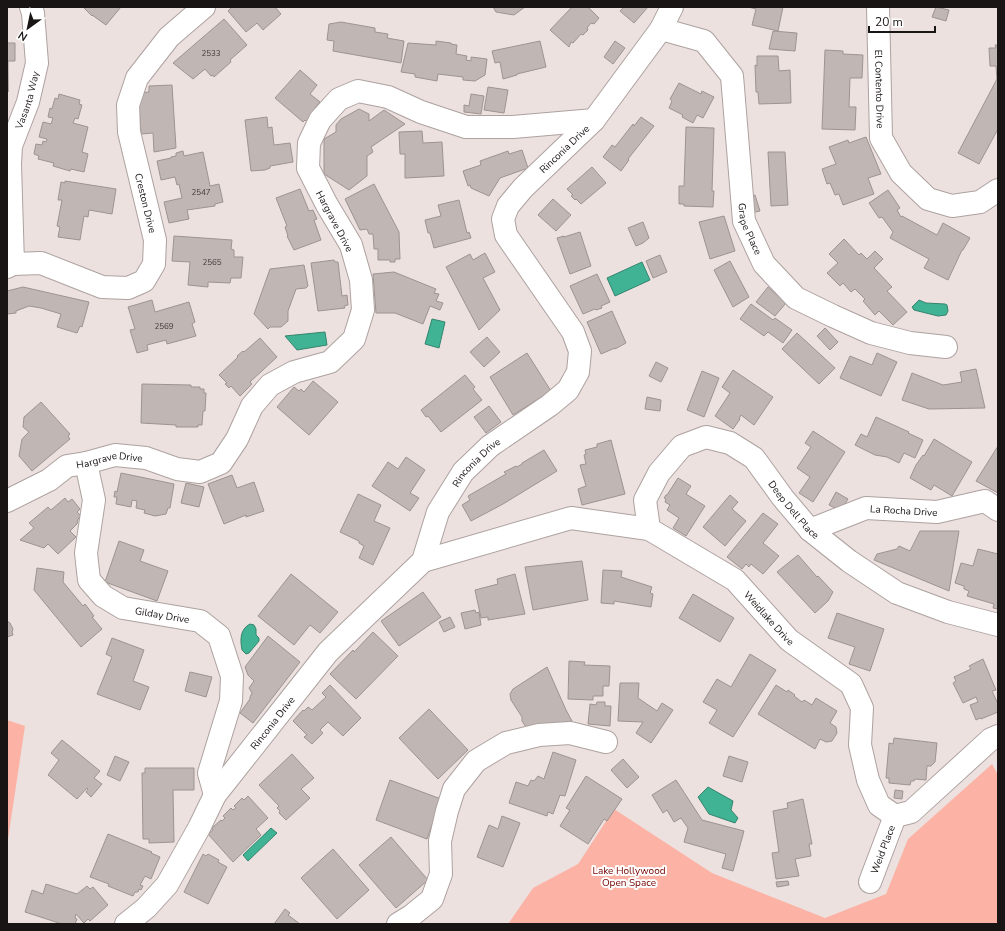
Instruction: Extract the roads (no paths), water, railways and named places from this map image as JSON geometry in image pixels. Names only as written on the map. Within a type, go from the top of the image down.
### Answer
[{"type":"street","name":"Vasanta Way","points":[[10,265],[11,146],[28,102],[37,63],[32,7]]},
{"type":"street","name":"Creston Drive","points":[[10,265],[41,263],[102,287],[128,288],[144,281],[154,264],[155,240],[129,132],[128,105],[137,78],[169,37],[204,7]]},
{"type":"street","name":"Rinconia Drive","points":[[126,924],[146,908],[167,885],[199,828],[215,795],[328,652],[423,561],[438,512],[463,472],[490,446],[550,405],[568,390],[578,372],[580,351],[573,332],[506,235],[503,219],[508,206],[523,188],[594,120],[661,29],[672,7]]},
{"type":"street","name":"El Contento Drive","points":[[878,7],[881,138],[901,173],[928,199],[952,206],[980,202],[998,190]]},
{"type":"street","name":"Grape Place","points":[[661,29],[704,41],[732,76],[744,221],[764,264],[796,298],[833,316],[871,333],[910,343],[946,347]]},
{"type":"street","name":"Hargrave Drive","points":[[7,500],[49,480],[68,466],[115,455],[146,458],[177,470],[200,472],[221,463],[237,439],[252,406],[270,384],[294,372],[330,362],[354,339],[363,310],[361,280],[351,245],[327,205],[308,168],[309,144],[320,120],[339,99],[358,91],[388,97],[421,112],[466,127],[513,127],[594,120]]},
{"type":"street","name":"Deep Dell Place","points":[[649,529],[644,500],[659,473],[682,446],[706,437],[730,443],[754,458],[783,498],[810,530],[849,561],[897,593],[948,612],[998,625]]},
{"type":"street","name":"Gilday Drive","points":[[86,463],[94,500],[86,553],[89,580],[103,596],[123,608],[200,621],[219,636],[232,676],[231,701],[209,773],[215,795]]},
{"type":"street","name":"La Rocha Drive","points":[[810,530],[866,508],[937,512],[985,501],[998,510]]},
{"type":"street","name":"Weidlake Drive","points":[[423,561],[571,518],[649,529],[735,580],[789,640],[851,684],[862,708],[860,745],[868,780],[879,805],[895,816]]},
{"type":"street","points":[[398,924],[411,916],[432,899],[441,874],[440,841],[446,811],[454,789],[476,761],[506,743],[539,735],[570,733],[606,742]]},
{"type":"street","points":[[895,816],[912,812],[991,739],[998,736]]},
{"type":"street","name":"Weid Place","points":[[870,882],[895,816]]},
{"type":"park label","name":"Lake Hollywood Open Space","points":[[629,876]]}]
